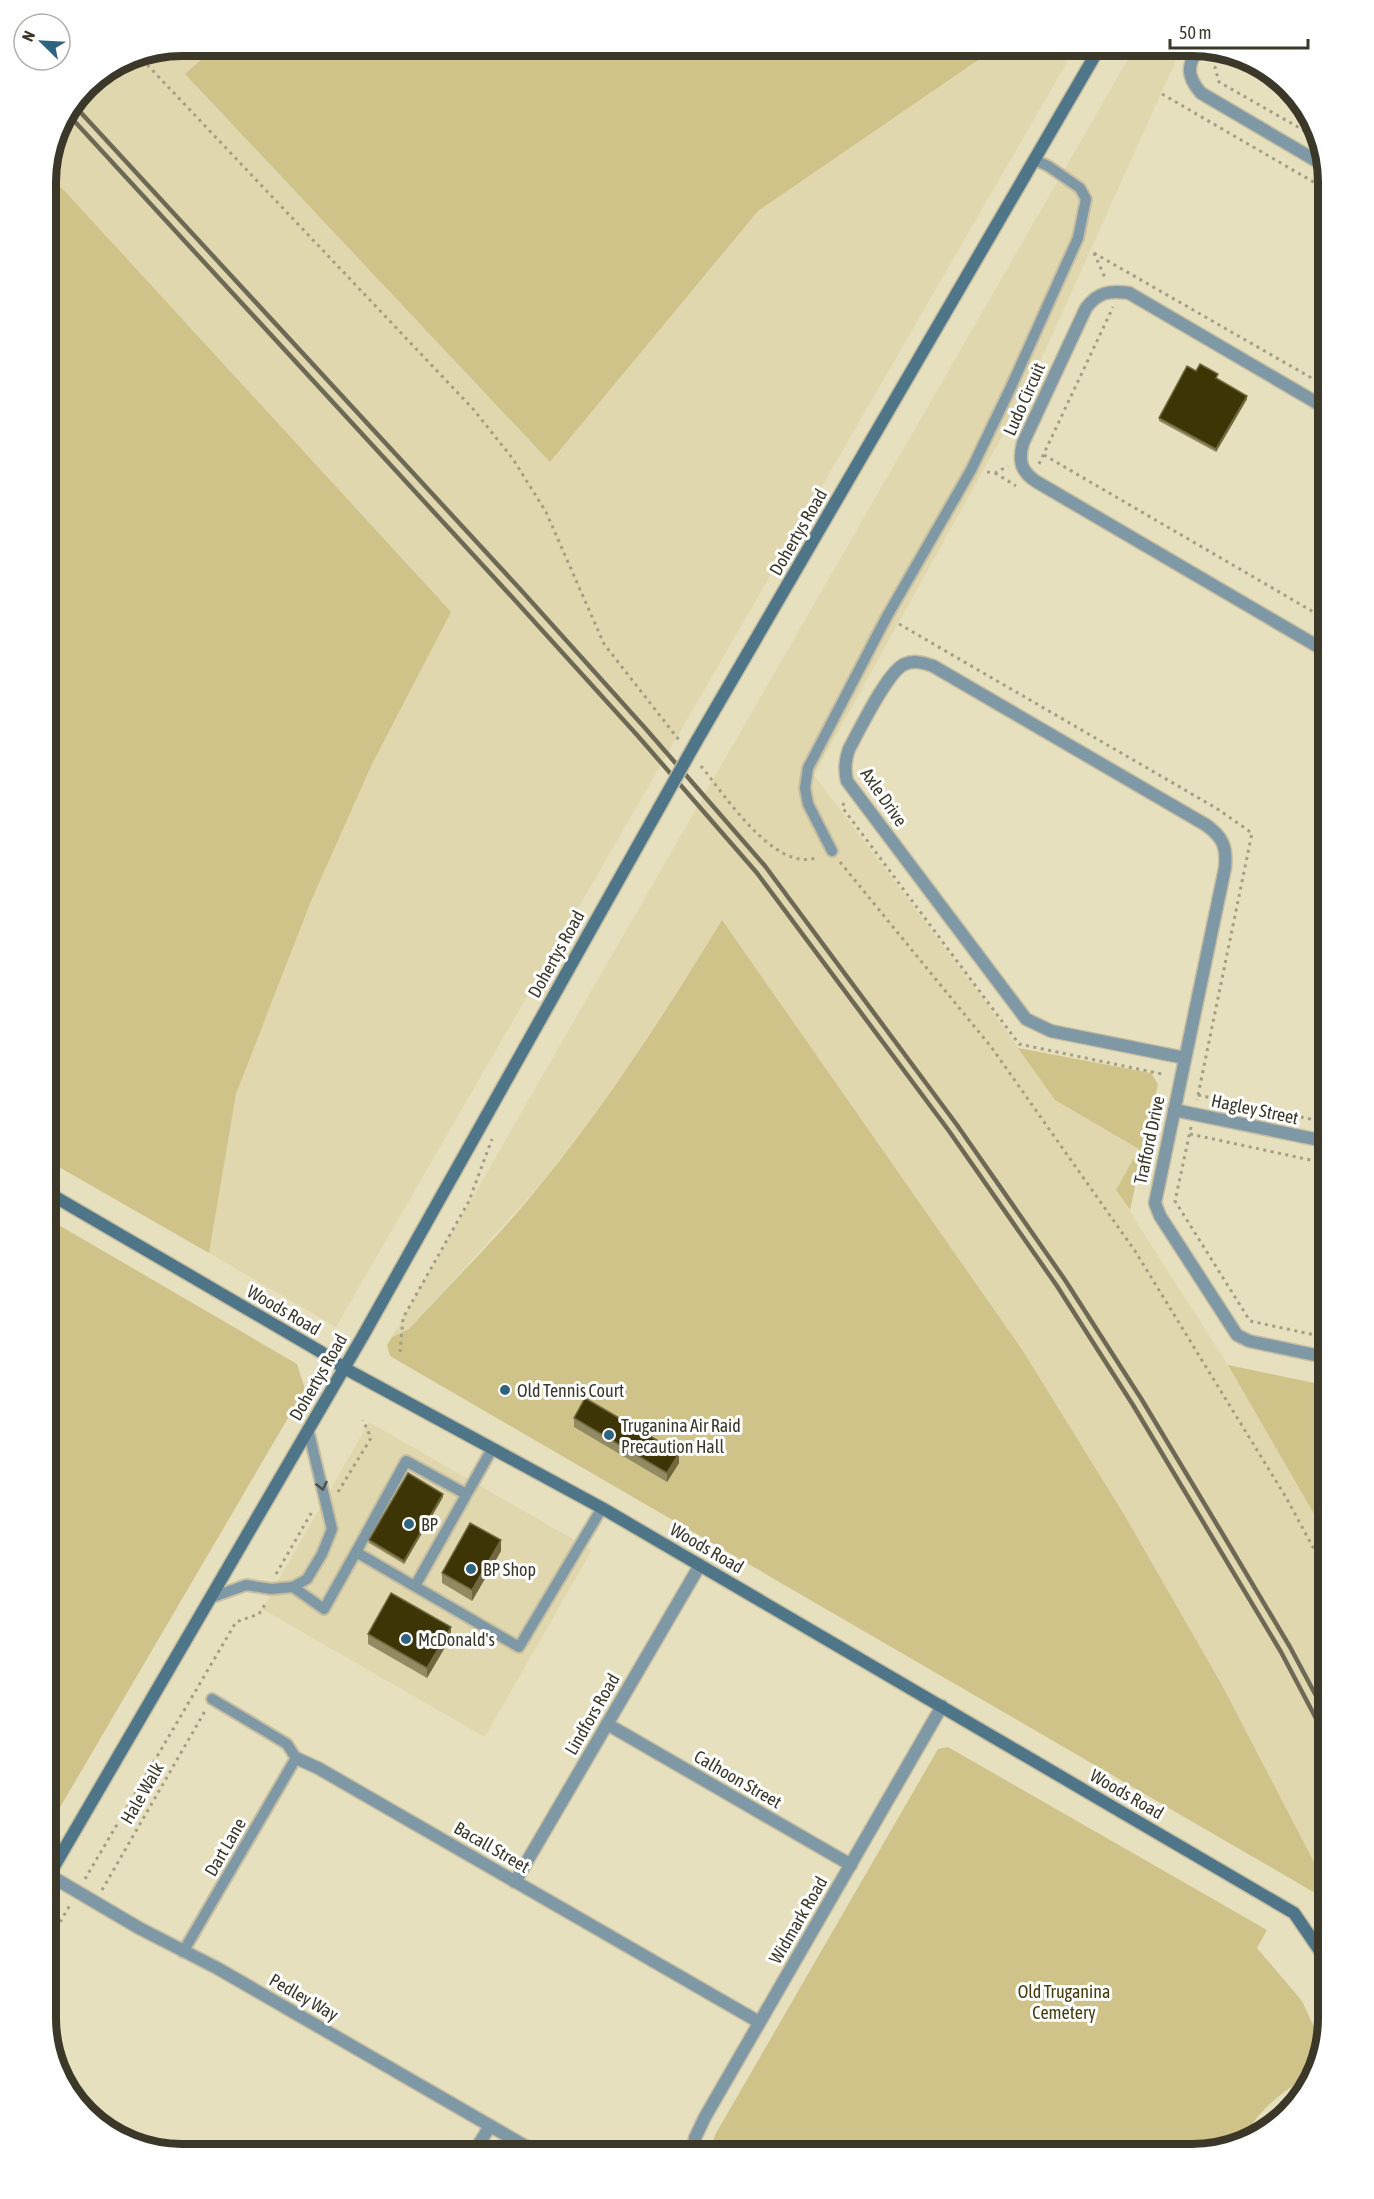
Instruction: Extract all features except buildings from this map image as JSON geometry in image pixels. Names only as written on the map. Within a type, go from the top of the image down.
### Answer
[{"type":"main road","name":"Dohertys Road","points":[[56,1863],[344,1368],[696,742],[1095,56]]},
{"type":"main road","name":"Woods Road","points":[[56,1197],[311,1346],[344,1368],[602,1508],[1294,1913],[1318,1948]]},
{"type":"street","points":[[1194,56],[1189,67],[1193,84],[1201,93],[1316,161]]},
{"type":"street","name":"Ludo Circuit","points":[[1114,296],[1103,292],[1086,308],[1023,443],[1021,466],[1031,478],[1318,647]]},
{"type":"street","points":[[1114,296],[1129,293],[1318,404]]},
{"type":"street","name":"Axle Drive","points":[[1185,1058],[1051,1031],[1026,1019],[847,781],[845,759],[854,739],[893,673],[906,663],[924,663],[933,666],[1206,825],[1222,839]]},
{"type":"street","name":"Trafford Drive","points":[[1222,839],[1226,855],[1225,868],[1157,1189],[1157,1209],[1233,1330],[1242,1339],[1318,1356]]},
{"type":"street","name":"Hagley Street","points":[[1174,1110],[1318,1140]]},
{"type":"street","name":"Lindfors Road","points":[[515,1882],[700,1565]]},
{"type":"street","name":"Widmark Road","points":[[694,2144],[705,2117],[942,1706]]},
{"type":"street","name":"Calhoon Street","points":[[606,1724],[850,1865]]},
{"type":"street","name":"Bacall Street","points":[[296,1758],[318,1768],[759,2022]]},
{"type":"street","name":"Pedley Way","points":[[56,1882],[78,1891],[183,1952],[217,1968],[520,2143]]},
{"type":"street","points":[[479,2143],[490,2126]]},
{"type":"lane","points":[[832,851],[808,804],[805,788],[808,768],[886,618],[971,470],[1078,238],[1086,199],[1080,188],[1035,160]]},
{"type":"lane","points":[[210,1598],[246,1585],[271,1590],[293,1587],[307,1579],[322,1554],[332,1529],[308,1429]]},
{"type":"lane","points":[[415,1586],[492,1449]]},
{"type":"lane","points":[[293,1587],[324,1609],[406,1461],[466,1494]]},
{"type":"lane","points":[[356,1552],[519,1647],[602,1508]]},
{"type":"lane","name":"Bacall Street","points":[[212,1699],[287,1744],[296,1758]]},
{"type":"lane","name":"Dart Lane","points":[[183,1952],[296,1758]]},
{"type":"path","points":[[1220,59],[1215,68],[1219,82],[1308,133]]},
{"type":"path","points":[[144,62],[474,410],[513,459],[546,512],[604,644],[684,746]]},
{"type":"path","points":[[1162,94],[1318,185]]},
{"type":"path","points":[[1031,478],[1044,454],[1114,296],[1094,253],[1318,382]]},
{"type":"path","points":[[1044,454],[1318,615]]},
{"type":"path","points":[[971,470],[995,473],[1020,459]]},
{"type":"path","points":[[910,630],[1216,808],[1252,833],[1175,1201],[1251,1321],[1318,1336]]},
{"type":"path","points":[[698,763],[760,837],[786,856],[810,861],[832,851],[992,1048],[1135,1251],[1287,1499],[1318,1557]]},
{"type":"path","points":[[1198,1095],[1318,1122]]},
{"type":"path","points":[[1170,1130],[1318,1162]]},
{"type":"path","points":[[400,1352],[403,1318],[469,1201]]},
{"type":"path","points":[[56,1929],[236,1622],[259,1614],[274,1579],[313,1510],[337,1492],[371,1438],[363,1420]]},
{"type":"path","name":"Hale Walk","points":[[95,1902],[212,1699]]},
{"type":"shaded area","points":[[205,56],[185,74],[550,461],[758,211],[984,56],[1071,56],[336,1327],[209,1253],[236,1094],[311,901],[372,764],[62,187],[56,192],[57,165],[65,133],[92,92],[133,65],[157,58]]},
{"type":"shaded area","points":[[1130,56],[1178,56],[1025,395],[814,775],[985,1001],[1055,1100],[1140,1149],[1116,1190],[1228,1365],[1318,1521],[1318,1870],[1222,1685],[1125,1516],[1023,1351],[722,921],[633,1060],[578,1137],[539,1186],[409,1329],[392,1337]]},
{"type":"shaded area","points":[[369,1422],[592,1550],[485,1737],[262,1609]]},
{"type":"green space","points":[[205,56],[984,56],[758,211],[550,462],[185,74]]},
{"type":"green space","points":[[61,187],[451,612],[372,764],[311,901],[236,1094],[209,1253],[56,1165],[56,192]]},
{"type":"green space","points":[[722,920],[1023,1351],[1125,1516],[1222,1685],[1318,1870],[1318,1895],[390,1356],[387,1345],[392,1337],[409,1329],[510,1221],[566,1153],[636,1055]]},
{"type":"green space","points":[[1018,1048],[1151,1073],[1158,1084],[1130,1210],[1116,1190],[1139,1149],[1055,1100]]},
{"type":"green space","points":[[56,1223],[297,1364],[305,1389],[56,1814]]},
{"type":"green space","points":[[1228,1365],[1318,1384],[1318,1521]]},
{"type":"green space","name":"Old Truganina Cemetery","points":[[948,1747],[1267,1930],[1257,1948],[1302,2001],[1317,2033],[1309,2066],[1301,2082],[1271,2103],[1248,2130],[1225,2139],[1192,2144],[712,2144],[715,2135],[938,1749]]},
{"type":"railway","points":[[78,110],[520,589],[765,866],[957,1125],[1065,1280],[1142,1400],[1290,1647],[1318,1699]]},
{"type":"railway","points":[[73,119],[512,597],[637,735],[757,873],[949,1131],[1057,1286],[1133,1405],[1281,1652],[1318,1722]]},
{"type":"place","name":"Old Tennis Court","points":[[505,1390]]},
{"type":"place","name":"Truganina Air Raid Precaution Hall","points":[[609,1435]]},
{"type":"place","name":"BP","points":[[409,1524]]},
{"type":"place","name":"BP Shop","points":[[471,1569]]},
{"type":"place","name":"McDonald's","points":[[406,1639]]}]
